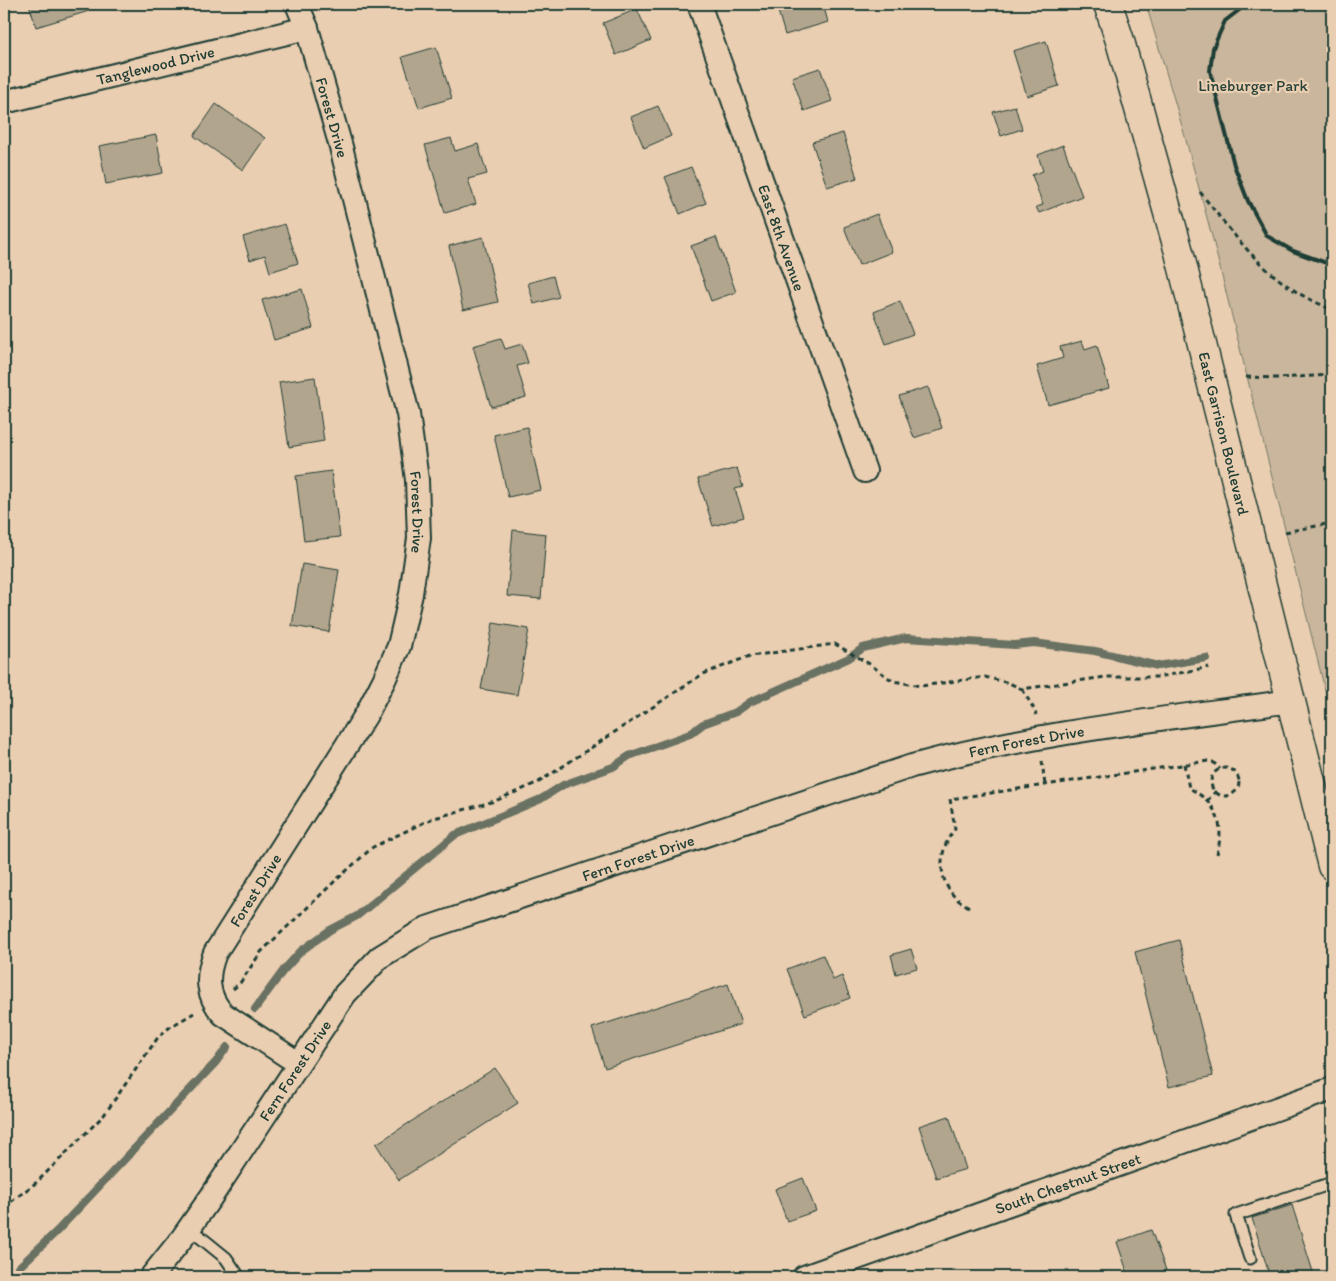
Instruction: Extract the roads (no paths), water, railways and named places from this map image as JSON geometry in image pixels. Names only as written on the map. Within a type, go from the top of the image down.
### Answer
[{"type":"main road","name":"East Garrison Boulevard","points":[[1108,4],[1179,252],[1332,866]]},
{"type":"street","name":"Forest Drive","points":[[297,4],[307,28],[340,147],[408,414],[417,480],[419,538],[418,560],[411,594],[398,646],[384,680],[361,723],[215,952],[209,968],[213,1003],[223,1014],[298,1063]]},
{"type":"street","name":"East 8th Avenue","points":[[699,4],[865,471]]},
{"type":"street","name":"Tanglewood Drive","points":[[4,102],[307,28]]},
{"type":"street","name":"Fern Forest Drive","points":[[151,1277],[189,1228],[345,994],[380,957],[428,928],[912,766],[955,754],[1048,735],[1291,701]]},
{"type":"street","name":"South Chestnut Street","points":[[804,1277],[1332,1089]]},
{"type":"lane","points":[[1250,1258],[1236,1215],[1332,1183]]},
{"type":"lane","points":[[189,1228],[226,1258],[239,1277]]},
{"type":"waterway","points":[[255,1009],[283,971],[301,951],[330,930],[357,916],[455,835],[541,799],[563,785],[613,767],[629,756],[690,734],[703,724],[736,712],[750,702],[849,658],[863,648],[906,638],[1015,645],[1034,643],[1095,651],[1158,666],[1206,658]]},
{"type":"waterway","points":[[12,1277],[18,1268],[57,1231],[216,1062],[227,1047]]},
{"type":"railway","points":[[1247,4],[1225,21],[1213,48],[1210,71],[1234,165],[1248,201],[1267,236],[1293,251],[1332,265]]},
{"type":"park label","name":"Lineburger Park","points":[[1253,85]]}]
